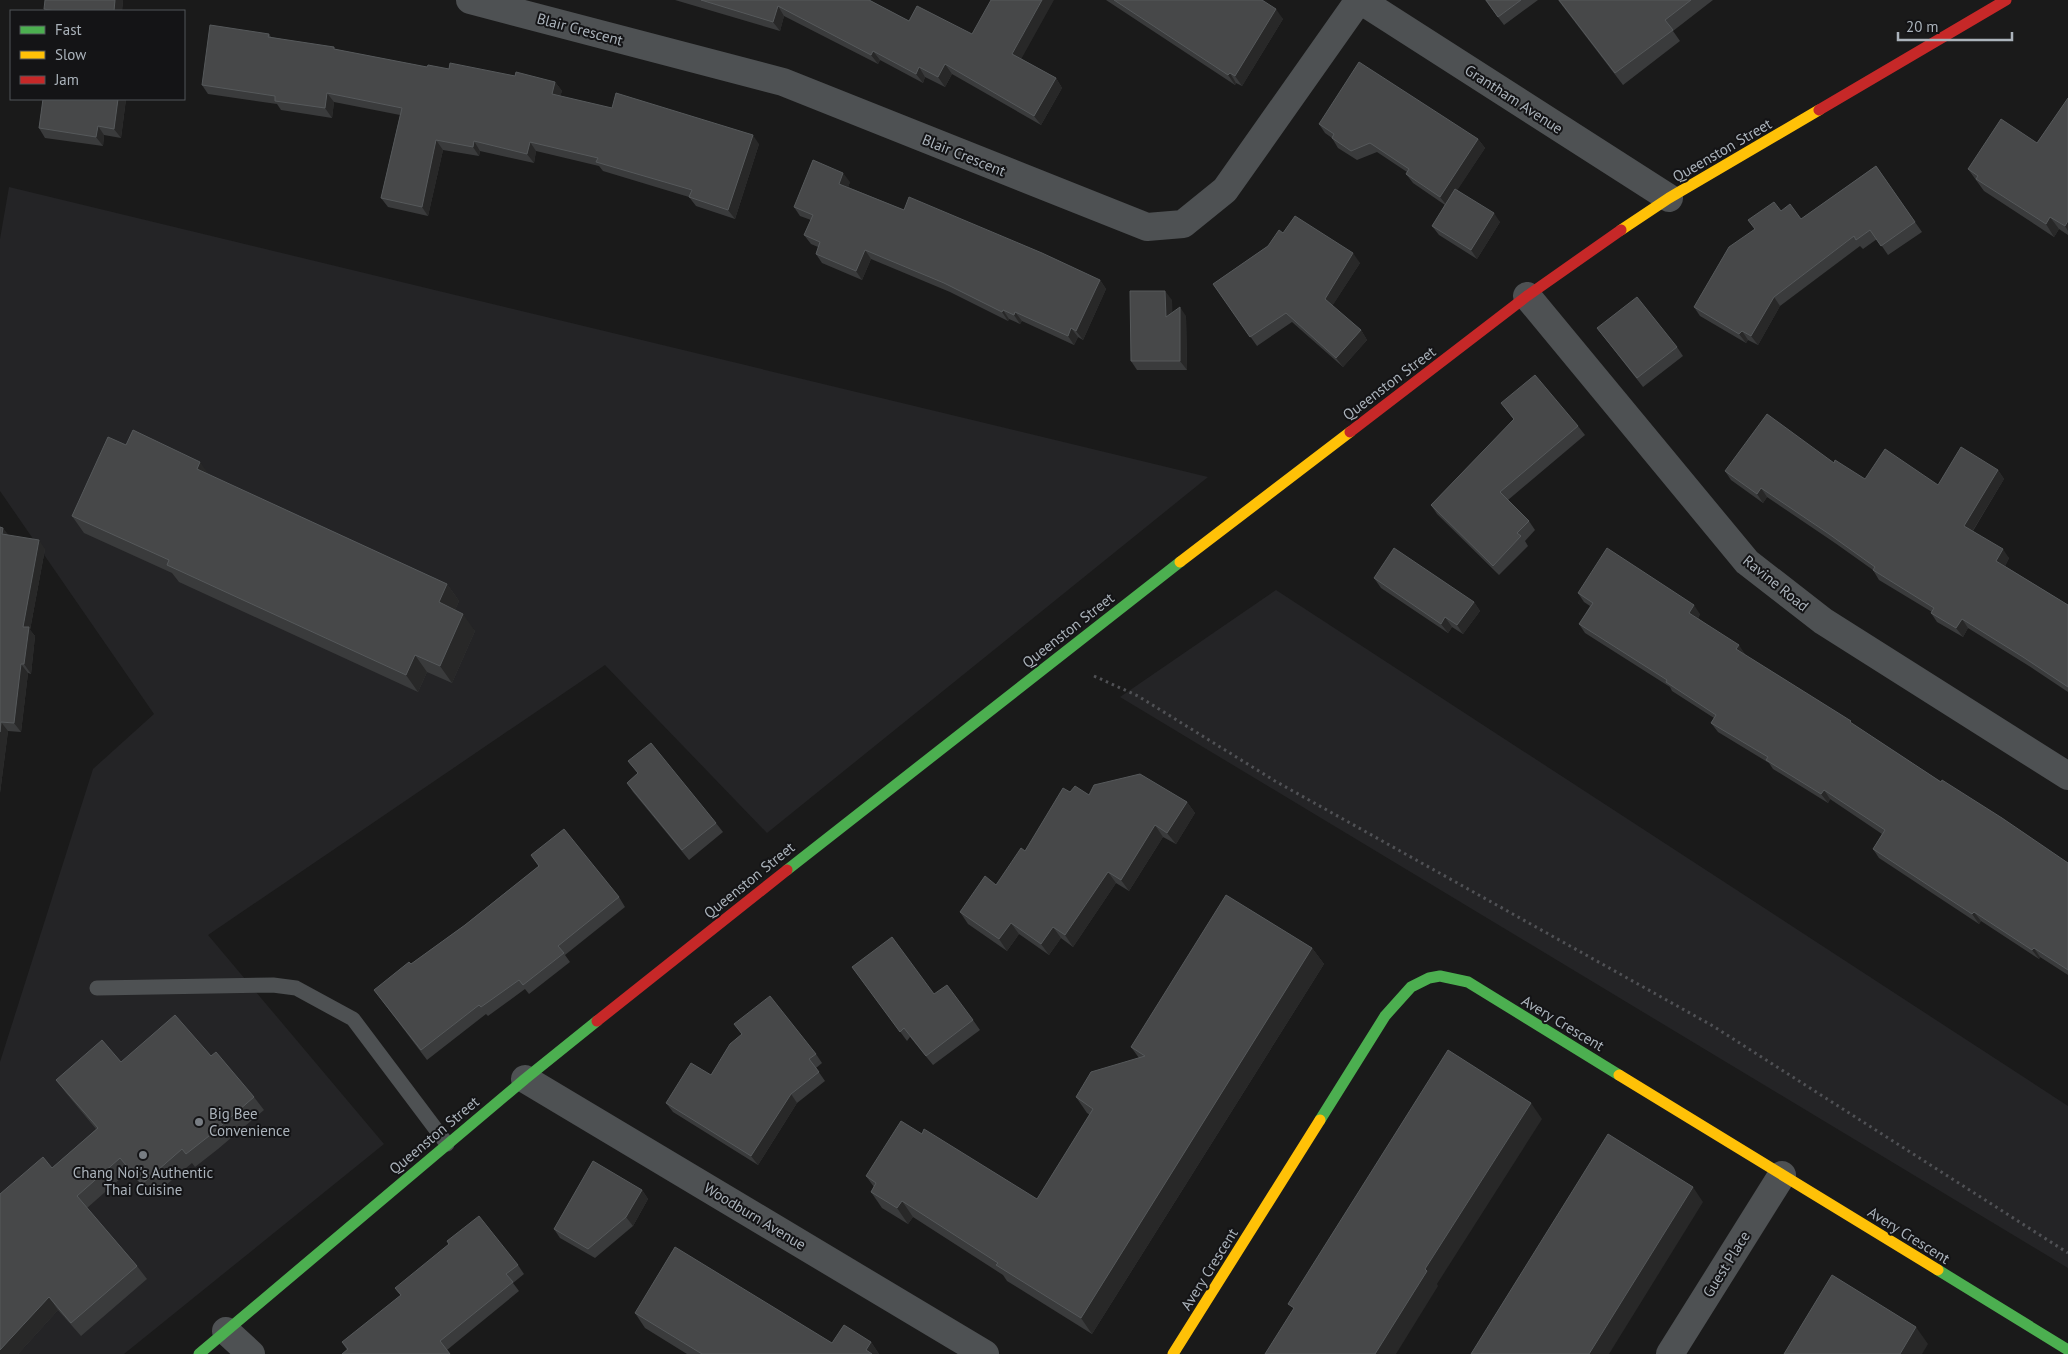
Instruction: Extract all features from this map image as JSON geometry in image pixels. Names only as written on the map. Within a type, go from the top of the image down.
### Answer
[{"type":"main road","name":"Queenston Street","points":[[199,1354],[525,1078],[939,749],[1153,582],[1528,296],[1596,246],[1669,198],[2006,0]]},
{"type":"main road","name":"Avery Crescent","points":[[1173,1354],[1385,1016],[1406,990],[1420,980],[1436,976],[1452,977],[1468,982],[2068,1350]]},
{"type":"street","name":"Blair Crescent","points":[[470,0],[783,82],[1147,227],[1183,224],[1225,190],[1360,0]]},
{"type":"street","name":"Grantham Avenue","points":[[1360,0],[1669,198]]},
{"type":"street","name":"Ravine Road","points":[[1528,296],[1747,562],[1823,621],[2068,776]]},
{"type":"street","name":"Woodburn Avenue","points":[[525,1078],[985,1354]]},
{"type":"street","name":"Guest Place","points":[[1670,1354],[1782,1175]]},
{"type":"street","points":[[226,1331],[251,1354]]},
{"type":"lane","points":[[97,988],[273,985],[296,988],[353,1019],[447,1144]]},
{"type":"path","points":[[1094,676],[1138,696],[1274,781],[1713,1026],[2068,1253]]},
{"type":"shaded area","points":[[9,187],[1208,477],[767,833],[605,665],[208,935],[384,1144],[124,1354],[0,1354],[0,1062],[93,769],[154,714],[0,491],[0,239]]},
{"type":"shaded area","points":[[1276,590],[2068,1106],[2068,1268],[1120,697]]},
{"type":"building","points":[[45,0],[115,0],[114,10],[44,9]]},
{"type":"building","points":[[701,0],[869,0],[909,21],[917,6],[972,34],[991,0],[1042,0],[1012,54],[1056,78],[1034,116],[945,64],[938,77],[919,67],[916,74],[873,51],[871,55],[778,6],[773,22]]},
{"type":"building","points":[[1114,0],[1262,0],[1276,9],[1235,76],[1230,73],[1228,75]]},
{"type":"building","points":[[1486,0],[1521,0],[1498,17]]},
{"type":"building","points":[[1559,0],[1691,0],[1665,20],[1673,30],[1615,73]]},
{"type":"building","points":[[210,25],[269,34],[268,37],[334,47],[334,49],[427,67],[428,65],[449,69],[450,63],[515,76],[516,72],[555,82],[552,94],[612,108],[616,93],[753,135],[728,210],[689,197],[692,190],[596,162],[598,158],[530,142],[527,154],[474,141],[473,147],[436,140],[422,207],[381,198],[402,108],[327,93],[325,108],[275,101],[275,96],[202,85]]},
{"type":"building","points":[[1359,62],[1478,139],[1440,197],[1406,174],[1409,169],[1370,143],[1351,151],[1332,138],[1334,134],[1319,124]]},
{"type":"building","points":[[2068,98],[2068,221],[2065,226],[2050,217],[2046,224],[1976,179],[1978,176],[1968,169],[2001,119],[2037,143]]},
{"type":"building","points":[[43,100],[118,100],[114,129],[98,126],[96,137],[39,128]]},
{"type":"building","points":[[813,160],[843,173],[839,184],[904,210],[909,197],[1042,253],[1100,280],[1076,331],[1071,328],[1068,336],[1015,312],[1014,315],[1003,310],[1002,312],[944,283],[865,250],[856,271],[816,254],[820,242],[804,235],[813,215],[794,207]]},
{"type":"building","points":[[1876,166],[1915,222],[1881,246],[1870,230],[1856,240],[1854,236],[1774,297],[1751,336],[1742,331],[1739,334],[1694,307],[1729,247],[1755,229],[1748,220],[1774,202],[1781,211],[1790,204],[1801,219]]},
{"type":"building","points":[[1455,189],[1494,213],[1471,250],[1432,226]]},
{"type":"building","points":[[1295,216],[1353,253],[1325,299],[1361,330],[1336,358],[1286,313],[1250,337],[1213,284],[1268,246],[1279,230],[1283,233]]},
{"type":"building","points":[[1130,291],[1165,291],[1166,317],[1180,307],[1180,361],[1131,361]]},
{"type":"building","points":[[1637,297],[1677,347],[1637,378],[1597,328]]},
{"type":"building","points":[[1535,375],[1578,426],[1500,492],[1529,521],[1517,533],[1521,536],[1493,566],[1431,505],[1514,419],[1501,403]]},
{"type":"building","points":[[1767,414],[1834,463],[1835,460],[1865,479],[1885,449],[1938,485],[1961,447],[1998,470],[1964,526],[2003,549],[1996,561],[2068,605],[2068,687],[1962,619],[1956,628],[1931,613],[1934,608],[1873,570],[1875,567],[1829,534],[1761,488],[1757,494],[1725,471]]},
{"type":"building","points":[[133,430],[200,462],[197,469],[447,584],[439,602],[463,614],[440,666],[415,655],[406,675],[167,565],[169,560],[72,516],[108,437],[126,445]]},
{"type":"building","points":[[0,527],[3,528],[2,534],[39,540],[23,627],[29,627],[24,664],[21,664],[14,723],[1,722],[0,732]]},
{"type":"building","points":[[1394,548],[1474,602],[1457,625],[1445,617],[1441,624],[1374,578]]},
{"type":"building","points":[[1607,548],[1694,605],[1689,613],[1739,645],[1736,649],[1851,721],[1941,782],[1942,780],[2002,818],[2068,863],[2068,970],[2034,948],[2032,950],[1974,912],[1972,914],[1873,849],[1885,830],[1824,790],[1821,794],[1766,760],[1768,757],[1711,723],[1716,715],[1666,682],[1667,680],[1579,624],[1593,603],[1578,593]]},
{"type":"building","points":[[651,743],[716,823],[682,850],[627,783],[638,773],[628,761]]},
{"type":"building","points":[[1140,774],[1187,802],[1167,833],[1155,825],[1121,880],[1108,872],[1065,935],[1053,927],[1041,944],[1011,923],[999,939],[960,912],[985,876],[996,885],[1021,848],[1025,851],[1063,788],[1070,792],[1075,786],[1089,795],[1094,785]]},
{"type":"building","points":[[564,829],[619,897],[558,946],[564,953],[523,985],[519,980],[481,1007],[479,1005],[421,1050],[374,990],[409,962],[411,964],[465,925],[539,866],[531,855]]},
{"type":"building","points":[[1226,895],[1312,948],[1081,1318],[996,1265],[998,1263],[902,1201],[897,1208],[871,1192],[876,1183],[866,1176],[901,1121],[922,1134],[924,1129],[1037,1199],[1093,1109],[1076,1097],[1091,1072],[1145,1056],[1131,1047]]},
{"type":"building","points":[[892,937],[934,994],[947,985],[973,1020],[926,1056],[904,1028],[900,1032],[852,967]]},
{"type":"building","points":[[770,996],[816,1054],[809,1059],[819,1072],[791,1094],[751,1156],[666,1103],[691,1063],[711,1075],[730,1044],[742,1034],[734,1024]]},
{"type":"building","points":[[175,1015],[211,1056],[216,1052],[254,1097],[186,1154],[182,1149],[142,1184],[120,1158],[77,1196],[137,1266],[71,1323],[49,1297],[0,1350],[0,1194],[43,1157],[52,1168],[98,1128],[56,1080],[102,1040],[121,1062]]},
{"type":"building","points":[[1448,1050],[1531,1103],[1425,1269],[1427,1271],[1375,1354],[1265,1354],[1294,1308],[1288,1304]]},
{"type":"building","points":[[1608,1134],[1693,1187],[1589,1354],[1471,1354]]},
{"type":"building","points":[[593,1161],[642,1190],[626,1217],[588,1249],[554,1229]]},
{"type":"building","points":[[479,1216],[518,1265],[506,1274],[513,1282],[440,1341],[450,1354],[342,1354],[348,1349],[342,1342],[401,1295],[395,1288],[449,1244],[447,1241]]},
{"type":"building","points":[[675,1247],[832,1343],[844,1325],[871,1342],[866,1350],[872,1354],[702,1354],[635,1313]]},
{"type":"building","points":[[1832,1275],[1916,1327],[1900,1354],[1784,1354]]},
{"type":"traffic: fast","points":[[787,870],[1180,562]]},
{"type":"traffic: fast","points":[[1320,1120],[1385,1016],[1411,987],[1429,978],[1440,976],[1468,982],[1619,1075]]},
{"type":"traffic: fast","points":[[199,1354],[525,1079],[597,1021]]},
{"type":"traffic: fast","points":[[1938,1270],[2068,1350]]},
{"type":"traffic: slow","points":[[1621,230],[1669,198],[1819,110]]},
{"type":"traffic: slow","points":[[1180,562],[1350,432]]},
{"type":"traffic: slow","points":[[1619,1075],[1938,1270]]},
{"type":"traffic: slow","points":[[1173,1354],[1320,1120]]},
{"type":"traffic: jam","points":[[1819,110],[2006,0]]},
{"type":"traffic: jam","points":[[1350,432],[1527,296],[1621,230]]},
{"type":"traffic: jam","points":[[597,1021],[787,870]]},
{"type":"place","name":"Big Bee Convenience","points":[[199,1122]]},
{"type":"place","name":"Chang Noi's Authentic Thai Cuisine","points":[[143,1155]]}]
